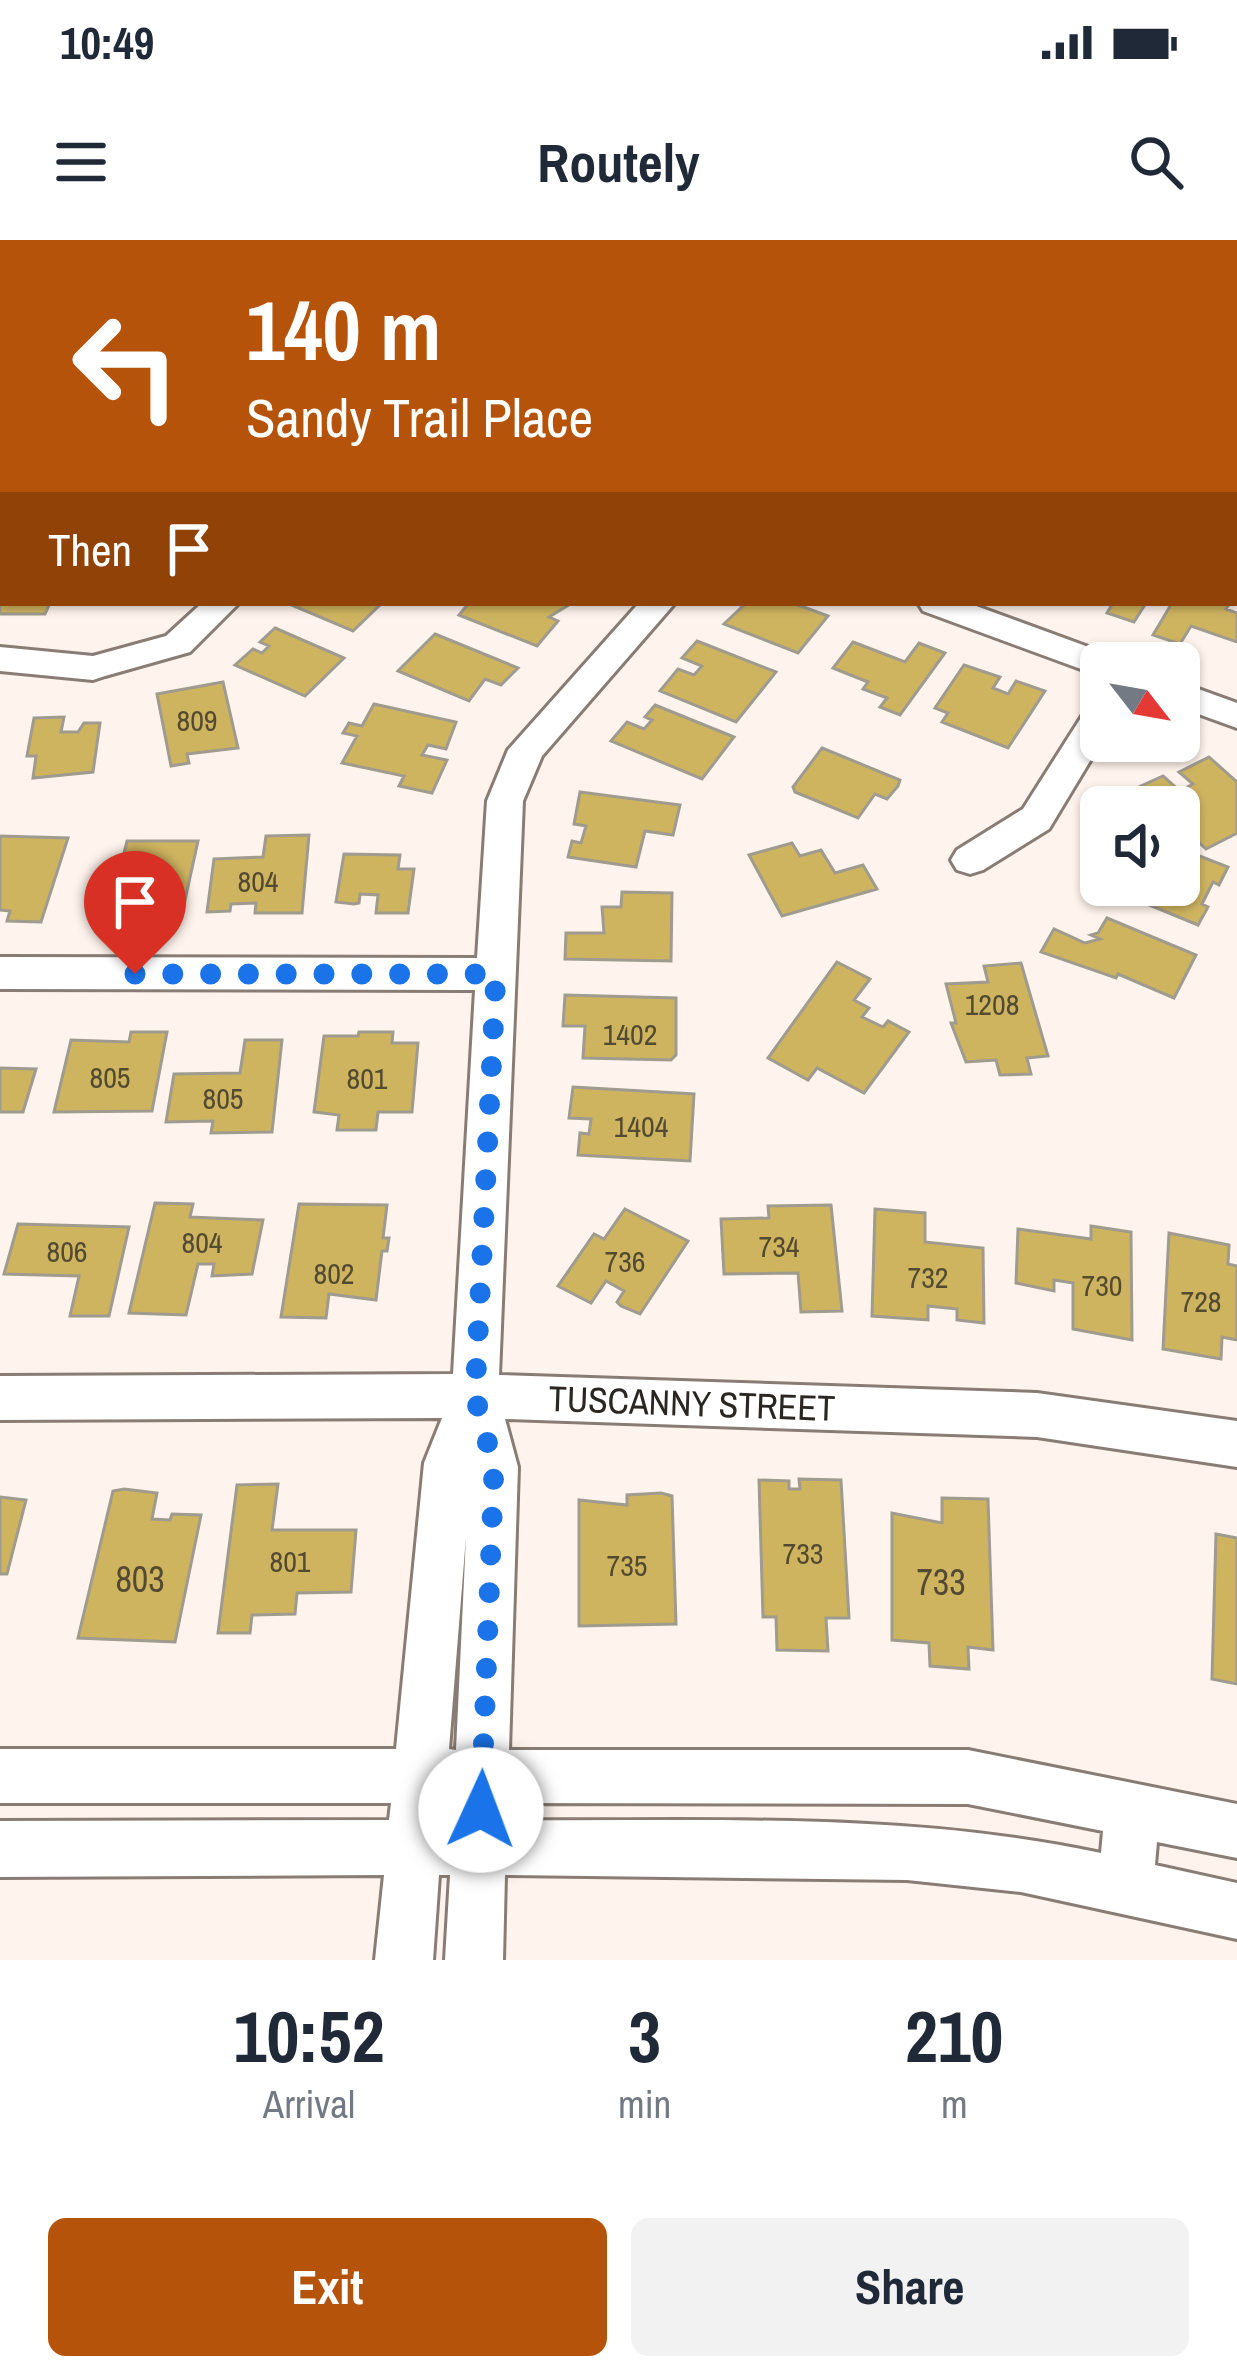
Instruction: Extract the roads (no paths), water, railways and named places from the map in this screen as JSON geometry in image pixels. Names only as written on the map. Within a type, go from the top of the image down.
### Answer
[{"type":"street","points":[[0,659],[93,668],[178,644],[219,606]]},
{"type":"street","points":[[474,1960],[494,1467],[475,1396],[504,818],[512,776],[536,737],[655,606]]},
{"type":"street","points":[[942,606],[1080,656]]},
{"type":"street","points":[[1200,702],[1237,716]]},
{"type":"street","points":[[970,860],[1036,819],[1080,748]]},
{"type":"street","points":[[0,973],[496,974]]},
{"type":"street","points":[[404,1960],[448,1463],[475,1396]]},
{"type":"street","name":"TUSCANNY STREET","points":[[0,1398],[475,1396],[1037,1415],[1237,1444]]},
{"type":"street","points":[[0,1776],[968,1777],[1237,1831]]},
{"type":"street","points":[[1124,1885],[1133,1808]]},
{"type":"street","points":[[0,1849],[479,1846],[908,1852],[1021,1864],[1237,1911]]}]
